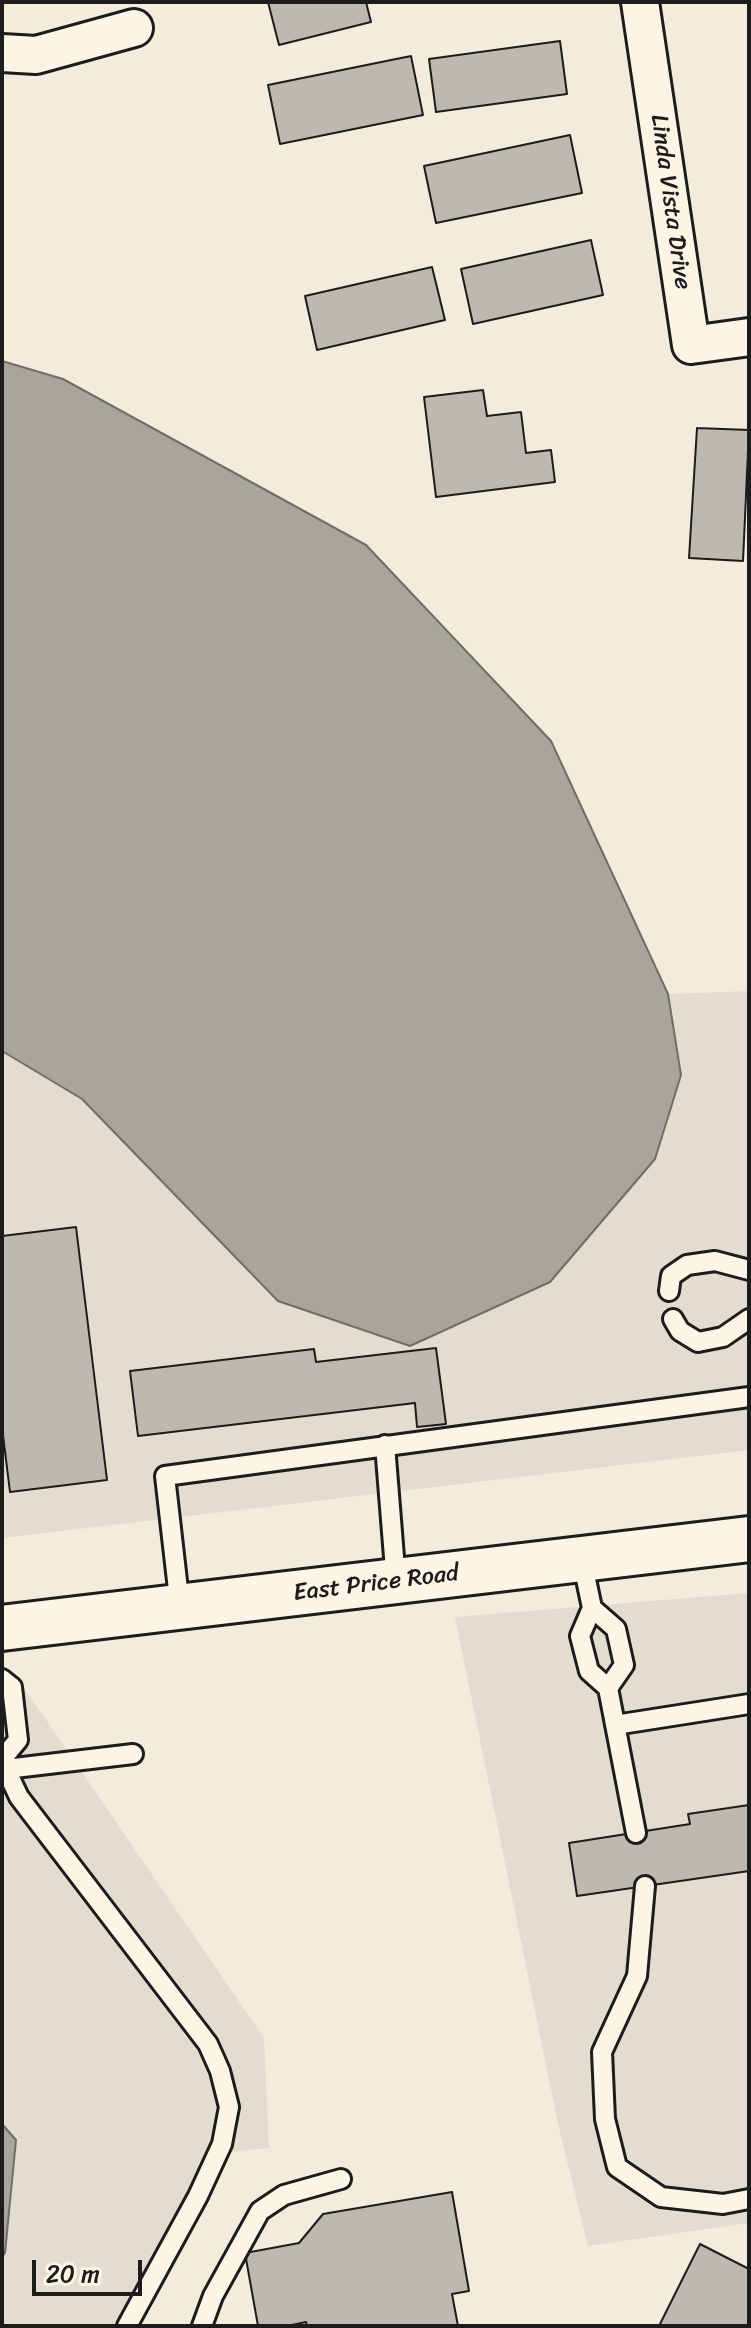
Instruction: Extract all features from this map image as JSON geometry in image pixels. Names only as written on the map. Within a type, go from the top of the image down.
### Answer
[{"type":"main road","name":"East Price Road","points":[[2,1628],[749,1539]]},
{"type":"street","name":"Linda Vista Drive","points":[[640,2],[691,345],[749,337]]},
{"type":"street","points":[[2,53],[36,55],[134,28]]},
{"type":"lane","points":[[669,1291],[671,1276],[687,1265],[715,1261],[749,1270]]},
{"type":"lane","points":[[673,1319],[680,1331],[698,1342],[723,1337],[749,1319]]},
{"type":"lane","points":[[180,1607],[165,1476],[749,1397]]},
{"type":"lane","points":[[385,1445],[396,1582]]},
{"type":"lane","points":[[582,1560],[592,1608],[580,1636],[589,1671],[608,1688],[636,1833]]},
{"type":"lane","points":[[592,1608],[616,1629],[624,1665],[608,1688]]},
{"type":"lane","points":[[2,1679],[12,1687],[18,1740],[3,1763]]},
{"type":"lane","points":[[615,1725],[749,1704]]},
{"type":"lane","points":[[3,1763],[133,1754]]},
{"type":"lane","points":[[3,1763],[19,1797],[208,2044],[220,2071],[229,2107],[222,2144],[210,2170],[127,2326]]},
{"type":"lane","points":[[645,1886],[637,1976],[602,2052],[605,2119],[617,2167],[661,2197],[723,2204],[749,2199]]},
{"type":"lane","points":[[202,2326],[213,2296],[260,2211],[284,2195],[341,2179]]},
{"type":"shaded area","points":[[2,361],[63,379],[366,545],[551,741],[668,994],[681,1075],[655,1159],[550,1282],[410,1346],[278,1301],[82,1099],[2,1051]]},
{"type":"shaded area","points":[[749,991],[749,1450],[2,1538],[2,1051],[82,1099],[278,1301],[681,1075],[668,994]]},
{"type":"shaded area","points":[[749,1593],[749,2223],[588,2246],[558,2124],[455,1617]]},
{"type":"shaded area","points":[[16,1676],[264,2038],[269,2148],[211,2154],[126,2326],[2,2326],[2,1678]]},
{"type":"shaded area","points":[[2,2124],[16,2140],[5,2253],[2,2257]]},
{"type":"building","points":[[268,2],[366,2],[371,22],[279,45]]},
{"type":"building","points":[[560,41],[567,94],[436,112],[429,59]]},
{"type":"building","points":[[411,56],[423,115],[280,144],[268,85]]},
{"type":"building","points":[[570,135],[582,193],[436,223],[424,166]]},
{"type":"building","points":[[591,240],[603,295],[473,324],[461,269]]},
{"type":"building","points":[[432,267],[445,320],[317,350],[305,296]]},
{"type":"building","points":[[483,390],[487,416],[521,412],[526,453],[551,450],[555,482],[436,497],[424,397]]},
{"type":"building","points":[[697,428],[749,430],[743,561],[689,558]]},
{"type":"building","points":[[76,1227],[107,1480],[10,1492],[2,1427],[2,1236]]},
{"type":"building","points":[[436,1348],[446,1424],[417,1427],[415,1403],[138,1436],[130,1371],[314,1349],[316,1362]]},
{"type":"building","points":[[749,1805],[749,1871],[577,1896],[569,1843],[690,1824],[688,1814]]},
{"type":"building","points":[[452,2192],[469,2291],[452,2294],[458,2326],[307,2326],[306,2322],[287,2326],[258,2326],[245,2253],[299,2243],[323,2214]]},
{"type":"building","points":[[700,2244],[749,2269],[749,2326],[659,2326]]}]
